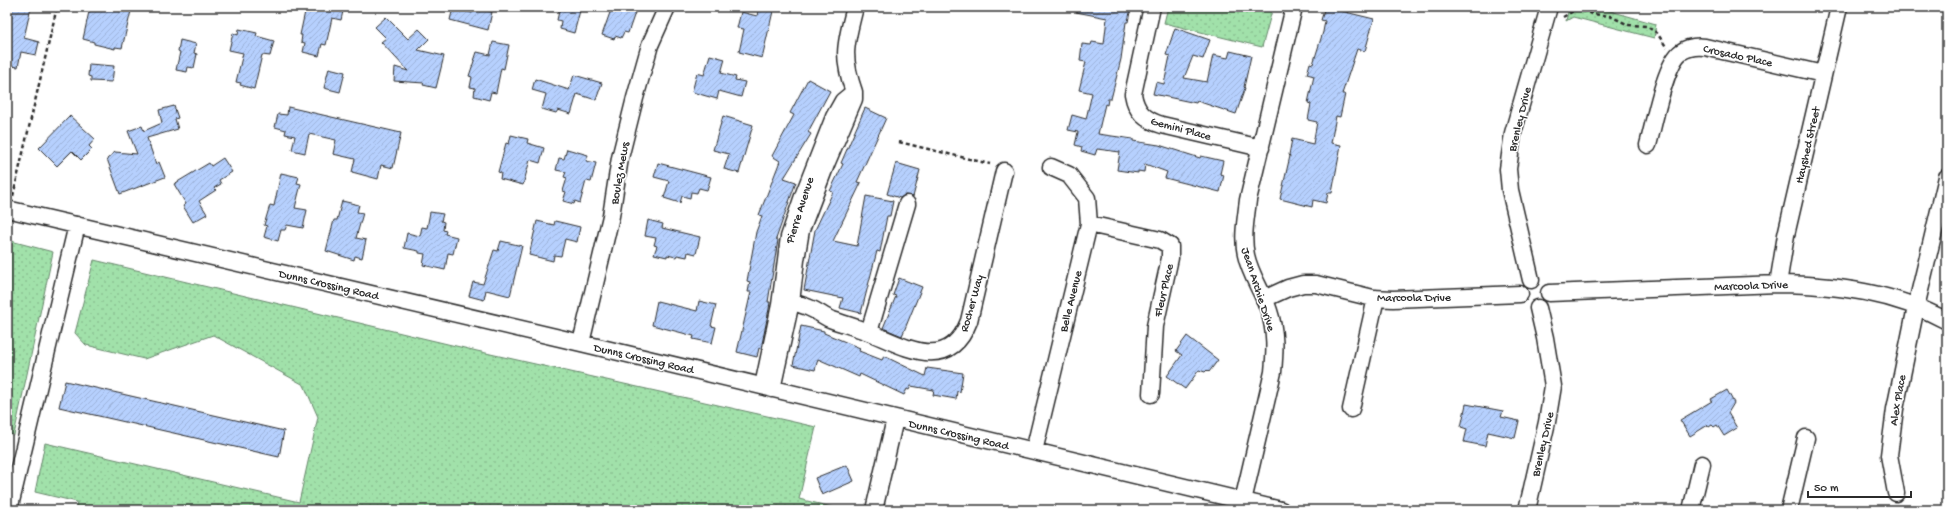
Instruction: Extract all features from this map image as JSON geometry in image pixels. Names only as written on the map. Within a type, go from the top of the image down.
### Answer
[{"type":"street","name":"Boulez Mews","points":[[581,343],[611,216],[620,158],[635,98],[650,45],[667,7]]},
{"type":"street","name":"Pierre Avenue","points":[[768,387],[796,260],[801,230],[827,162],[854,99],[854,92],[849,77],[845,56],[854,7]]},
{"type":"street","name":"Gemini Place","points":[[1152,7],[1133,94],[1137,108],[1147,119],[1162,125],[1260,148]]},
{"type":"street","name":"Jean Archie Drive","points":[[1242,501],[1273,372],[1275,354],[1274,332],[1269,311],[1252,272],[1244,244],[1244,228],[1248,200],[1294,7]]},
{"type":"street","name":"Brenley Drive","points":[[1531,280],[1510,190],[1508,169],[1513,133],[1549,7]]},
{"type":"street","name":"Hayshed Street","points":[[1778,284],[1786,235],[1839,7]]},
{"type":"street","name":"Crosado Place","points":[[1648,145],[1671,63],[1682,51],[1689,48],[1705,47],[1823,74]]},
{"type":"street","name":"Belle Avenue","points":[[1034,451],[1089,224],[1087,198],[1069,175],[1051,167]]},
{"type":"street","name":"Rocher Way","points":[[786,301],[808,307],[830,319],[869,332],[897,345],[923,352],[946,350],[964,334],[968,321],[997,168]]},
{"type":"street","name":"Alex Place","points":[[1896,493],[1889,455],[1900,379],[1947,177]]},
{"type":"street","points":[[869,332],[907,204]]},
{"type":"street","name":"Dunns Crossing Road","points":[[9,210],[768,387],[895,419],[1281,510]]},
{"type":"street","name":"Fleur Place","points":[[1089,224],[1160,240],[1170,246],[1170,258],[1155,326],[1151,394]]},
{"type":"street","points":[[8,510],[76,225]]},
{"type":"street","points":[[1531,280],[1543,282],[1549,293],[1545,304],[1538,308],[1526,305],[1521,298],[1520,294],[1523,285],[1531,280]]},
{"type":"street","name":"Marcoola Drive","points":[[1264,298],[1288,288],[1303,284],[1316,284],[1376,298],[1394,299],[1520,294]]},
{"type":"street","name":"Marcoola Drive","points":[[1549,293],[1778,284],[1846,287],[1888,297],[1916,307],[1947,321]]},
{"type":"street","points":[[1351,409],[1376,298]]},
{"type":"street","name":"Brenley Drive","points":[[1527,510],[1548,422],[1553,386],[1545,338],[1538,308]]},
{"type":"street","points":[[874,510],[895,419]]},
{"type":"street","points":[[1789,510],[1806,438]]},
{"type":"street","points":[[1691,510],[1702,464]]},
{"type":"path","points":[[9,210],[57,7]]},
{"type":"path","points":[[1563,17],[1576,8],[1592,14],[1610,16],[1629,25],[1646,26],[1657,33],[1670,51]]},
{"type":"path","points":[[899,142],[997,168]]},
{"type":"green space","points":[[1168,7],[1273,7],[1262,47],[1164,23]]},
{"type":"green space","points":[[1569,7],[1596,7],[1656,24],[1654,38],[1573,17],[1566,21]]},
{"type":"green space","points":[[7,240],[53,252],[14,435],[7,434]]},
{"type":"green space","points":[[94,260],[477,351],[816,427],[799,499],[844,510],[75,510],[77,502],[35,492],[45,443],[299,502],[318,417],[304,385],[213,335],[144,359],[86,345],[75,333]]},
{"type":"building","points":[[7,7],[31,7],[24,38],[39,42],[36,55],[21,52],[18,67],[7,65]]},
{"type":"building","points":[[90,7],[132,7],[122,48],[115,47],[115,49],[94,44],[94,42],[83,39]]},
{"type":"building","points":[[306,7],[344,7],[341,20],[332,18],[326,45],[322,44],[319,56],[303,52],[305,43],[301,42],[302,35],[300,35]]},
{"type":"building","points":[[474,7],[486,7],[485,10],[492,12],[488,30],[450,20],[453,8],[472,13]]},
{"type":"building","points":[[560,7],[581,7],[574,33],[560,29],[561,21],[557,20]]},
{"type":"building","points":[[612,7],[637,7],[628,33],[624,32],[621,38],[615,36],[614,39],[602,35]]},
{"type":"building","points":[[759,7],[774,7],[762,58],[739,52],[744,29],[737,28],[741,12],[757,16]]},
{"type":"building","points":[[1076,7],[1131,7],[1128,22],[1126,22],[1121,59],[1111,99],[1108,99],[1107,105],[1105,104],[1098,134],[1133,139],[1133,141],[1159,145],[1200,158],[1201,156],[1223,161],[1220,174],[1224,175],[1220,192],[1165,178],[1167,172],[1145,164],[1144,172],[1138,171],[1138,173],[1117,170],[1120,152],[1097,149],[1095,155],[1081,151],[1082,147],[1075,145],[1078,132],[1068,130],[1072,115],[1086,119],[1092,93],[1079,90],[1086,62],[1080,61],[1082,44],[1091,45],[1092,42],[1104,44],[1107,18],[1076,12]]},
{"type":"building","points":[[1325,7],[1374,19],[1365,51],[1357,49],[1342,94],[1345,94],[1340,117],[1336,116],[1331,143],[1341,145],[1332,193],[1328,193],[1326,203],[1313,200],[1312,207],[1280,199],[1290,156],[1292,139],[1313,144],[1317,122],[1308,120],[1311,104],[1308,103],[1314,76],[1307,74],[1310,63],[1313,64],[1323,32],[1325,21],[1321,20]]},
{"type":"building","points":[[386,17],[408,39],[419,29],[429,39],[418,50],[444,56],[436,88],[423,85],[424,83],[394,81],[395,67],[408,71],[381,42],[386,38],[375,27]]},
{"type":"building","points":[[1175,28],[1210,40],[1203,59],[1193,56],[1184,78],[1207,82],[1213,55],[1228,58],[1230,51],[1251,56],[1245,88],[1236,114],[1197,101],[1196,103],[1153,94],[1156,82],[1164,84],[1170,56],[1166,55]]},
{"type":"building","points":[[239,29],[257,33],[256,36],[274,41],[270,56],[262,55],[254,89],[240,85],[241,83],[236,82],[243,53],[229,50],[233,33],[238,35]]},
{"type":"building","points":[[180,40],[196,44],[194,53],[197,54],[194,68],[188,67],[187,72],[176,70],[180,52],[178,51]]},
{"type":"building","points":[[493,42],[509,45],[504,69],[501,68],[496,93],[491,92],[489,100],[474,96],[475,88],[470,87],[472,77],[469,76],[477,52],[490,55]]},
{"type":"building","points":[[710,55],[725,59],[721,73],[736,77],[735,80],[745,82],[741,97],[719,91],[717,99],[692,92],[697,73],[704,75]]},
{"type":"building","points":[[89,64],[114,66],[112,82],[91,81],[91,77],[88,76]]},
{"type":"building","points":[[329,68],[345,72],[340,92],[324,88]]},
{"type":"building","points":[[574,75],[602,83],[596,100],[577,94],[571,114],[558,110],[556,113],[542,109],[546,94],[532,90],[535,79],[569,90]]},
{"type":"building","points":[[808,79],[830,91],[808,132],[811,134],[784,178],[796,182],[776,239],[778,240],[768,302],[770,302],[769,309],[761,349],[759,348],[757,357],[737,352],[751,292],[748,292],[750,282],[747,281],[756,232],[762,216],[759,215],[780,161],[772,156],[794,115],[790,113]]},
{"type":"building","points":[[174,106],[178,118],[175,119],[178,129],[147,138],[156,164],[159,162],[165,177],[120,194],[107,159],[115,152],[137,154],[128,131],[142,126],[144,131],[162,123],[159,110]]},
{"type":"building","points":[[288,107],[401,133],[393,168],[381,165],[378,179],[352,172],[355,159],[333,154],[336,140],[309,134],[305,153],[292,150],[295,136],[285,134],[286,130],[275,127],[278,114],[287,115]]},
{"type":"building","points":[[865,108],[886,118],[857,182],[861,183],[833,241],[857,246],[866,196],[893,201],[890,216],[887,216],[880,252],[877,251],[861,313],[840,308],[843,298],[804,290],[815,230],[833,192],[830,191],[843,164],[841,163]]},
{"type":"building","points":[[70,116],[95,139],[89,146],[92,149],[81,160],[72,151],[57,166],[39,148]]},
{"type":"building","points":[[723,116],[753,125],[739,173],[724,169],[729,154],[713,150]]},
{"type":"building","points":[[511,135],[528,139],[527,143],[544,148],[540,163],[530,160],[523,185],[500,179],[501,173],[498,172],[506,143],[509,144]]},
{"type":"building","points":[[567,149],[588,155],[586,161],[596,163],[591,182],[586,181],[580,203],[575,201],[574,204],[563,201],[566,192],[563,191],[567,178],[564,177],[566,172],[556,170],[559,158],[564,159]]},
{"type":"building","points":[[223,158],[232,172],[219,180],[221,184],[214,188],[216,190],[199,201],[207,214],[193,222],[183,206],[186,204],[174,184],[209,163],[211,166]]},
{"type":"building","points":[[658,163],[711,177],[707,190],[699,188],[697,193],[691,192],[690,198],[682,196],[680,203],[664,198],[669,181],[654,177]]},
{"type":"building","points":[[896,163],[920,170],[913,197],[905,195],[900,198],[887,194]]},
{"type":"building","points":[[281,173],[299,177],[297,183],[301,184],[295,208],[307,210],[303,228],[287,225],[285,230],[281,230],[278,241],[264,237],[267,226],[264,225],[270,205],[274,206]]},
{"type":"building","points":[[342,201],[359,205],[357,212],[363,213],[356,238],[366,240],[362,258],[355,256],[354,260],[326,251],[334,220],[337,220]]},
{"type":"building","points":[[430,212],[443,214],[441,221],[444,222],[443,230],[446,231],[445,234],[457,237],[453,254],[448,253],[445,270],[423,265],[425,254],[419,253],[419,251],[404,248],[407,233],[420,236],[422,227],[427,228]]},
{"type":"building","points":[[648,220],[663,224],[662,228],[700,237],[696,254],[688,252],[687,257],[667,255],[667,257],[654,254],[657,246],[654,245],[656,238],[645,236]]},
{"type":"building","points":[[537,221],[554,225],[555,221],[580,227],[577,242],[565,239],[561,256],[554,255],[553,261],[529,255]]},
{"type":"building","points":[[501,241],[522,246],[510,296],[486,290],[484,300],[469,296],[473,282],[483,284],[494,250],[498,251]]},
{"type":"building","points":[[899,278],[922,287],[902,336],[883,328],[896,296],[893,295]]},
{"type":"building","points":[[657,301],[697,311],[699,301],[716,305],[711,326],[716,327],[712,343],[693,339],[694,336],[652,325]]},
{"type":"building","points":[[801,326],[824,331],[824,333],[860,348],[859,351],[882,360],[884,356],[925,376],[927,368],[963,373],[960,392],[957,391],[956,399],[933,395],[934,390],[911,386],[909,390],[907,389],[904,395],[860,374],[859,377],[818,359],[815,370],[793,365]]},
{"type":"building","points":[[1187,336],[1218,360],[1209,372],[1207,370],[1205,372],[1199,370],[1185,389],[1167,376],[1182,355],[1176,351]]},
{"type":"building","points":[[65,381],[284,431],[279,457],[59,407]]},
{"type":"building","points":[[1727,390],[1734,403],[1728,413],[1737,428],[1724,436],[1717,425],[1714,427],[1712,425],[1709,427],[1708,425],[1690,436],[1680,420],[1712,401],[1711,399]]},
{"type":"building","points":[[1466,404],[1503,411],[1501,417],[1519,421],[1515,438],[1488,432],[1485,446],[1464,442],[1467,429],[1461,427]]},
{"type":"building","points":[[847,465],[854,481],[822,495],[815,478]]}]
